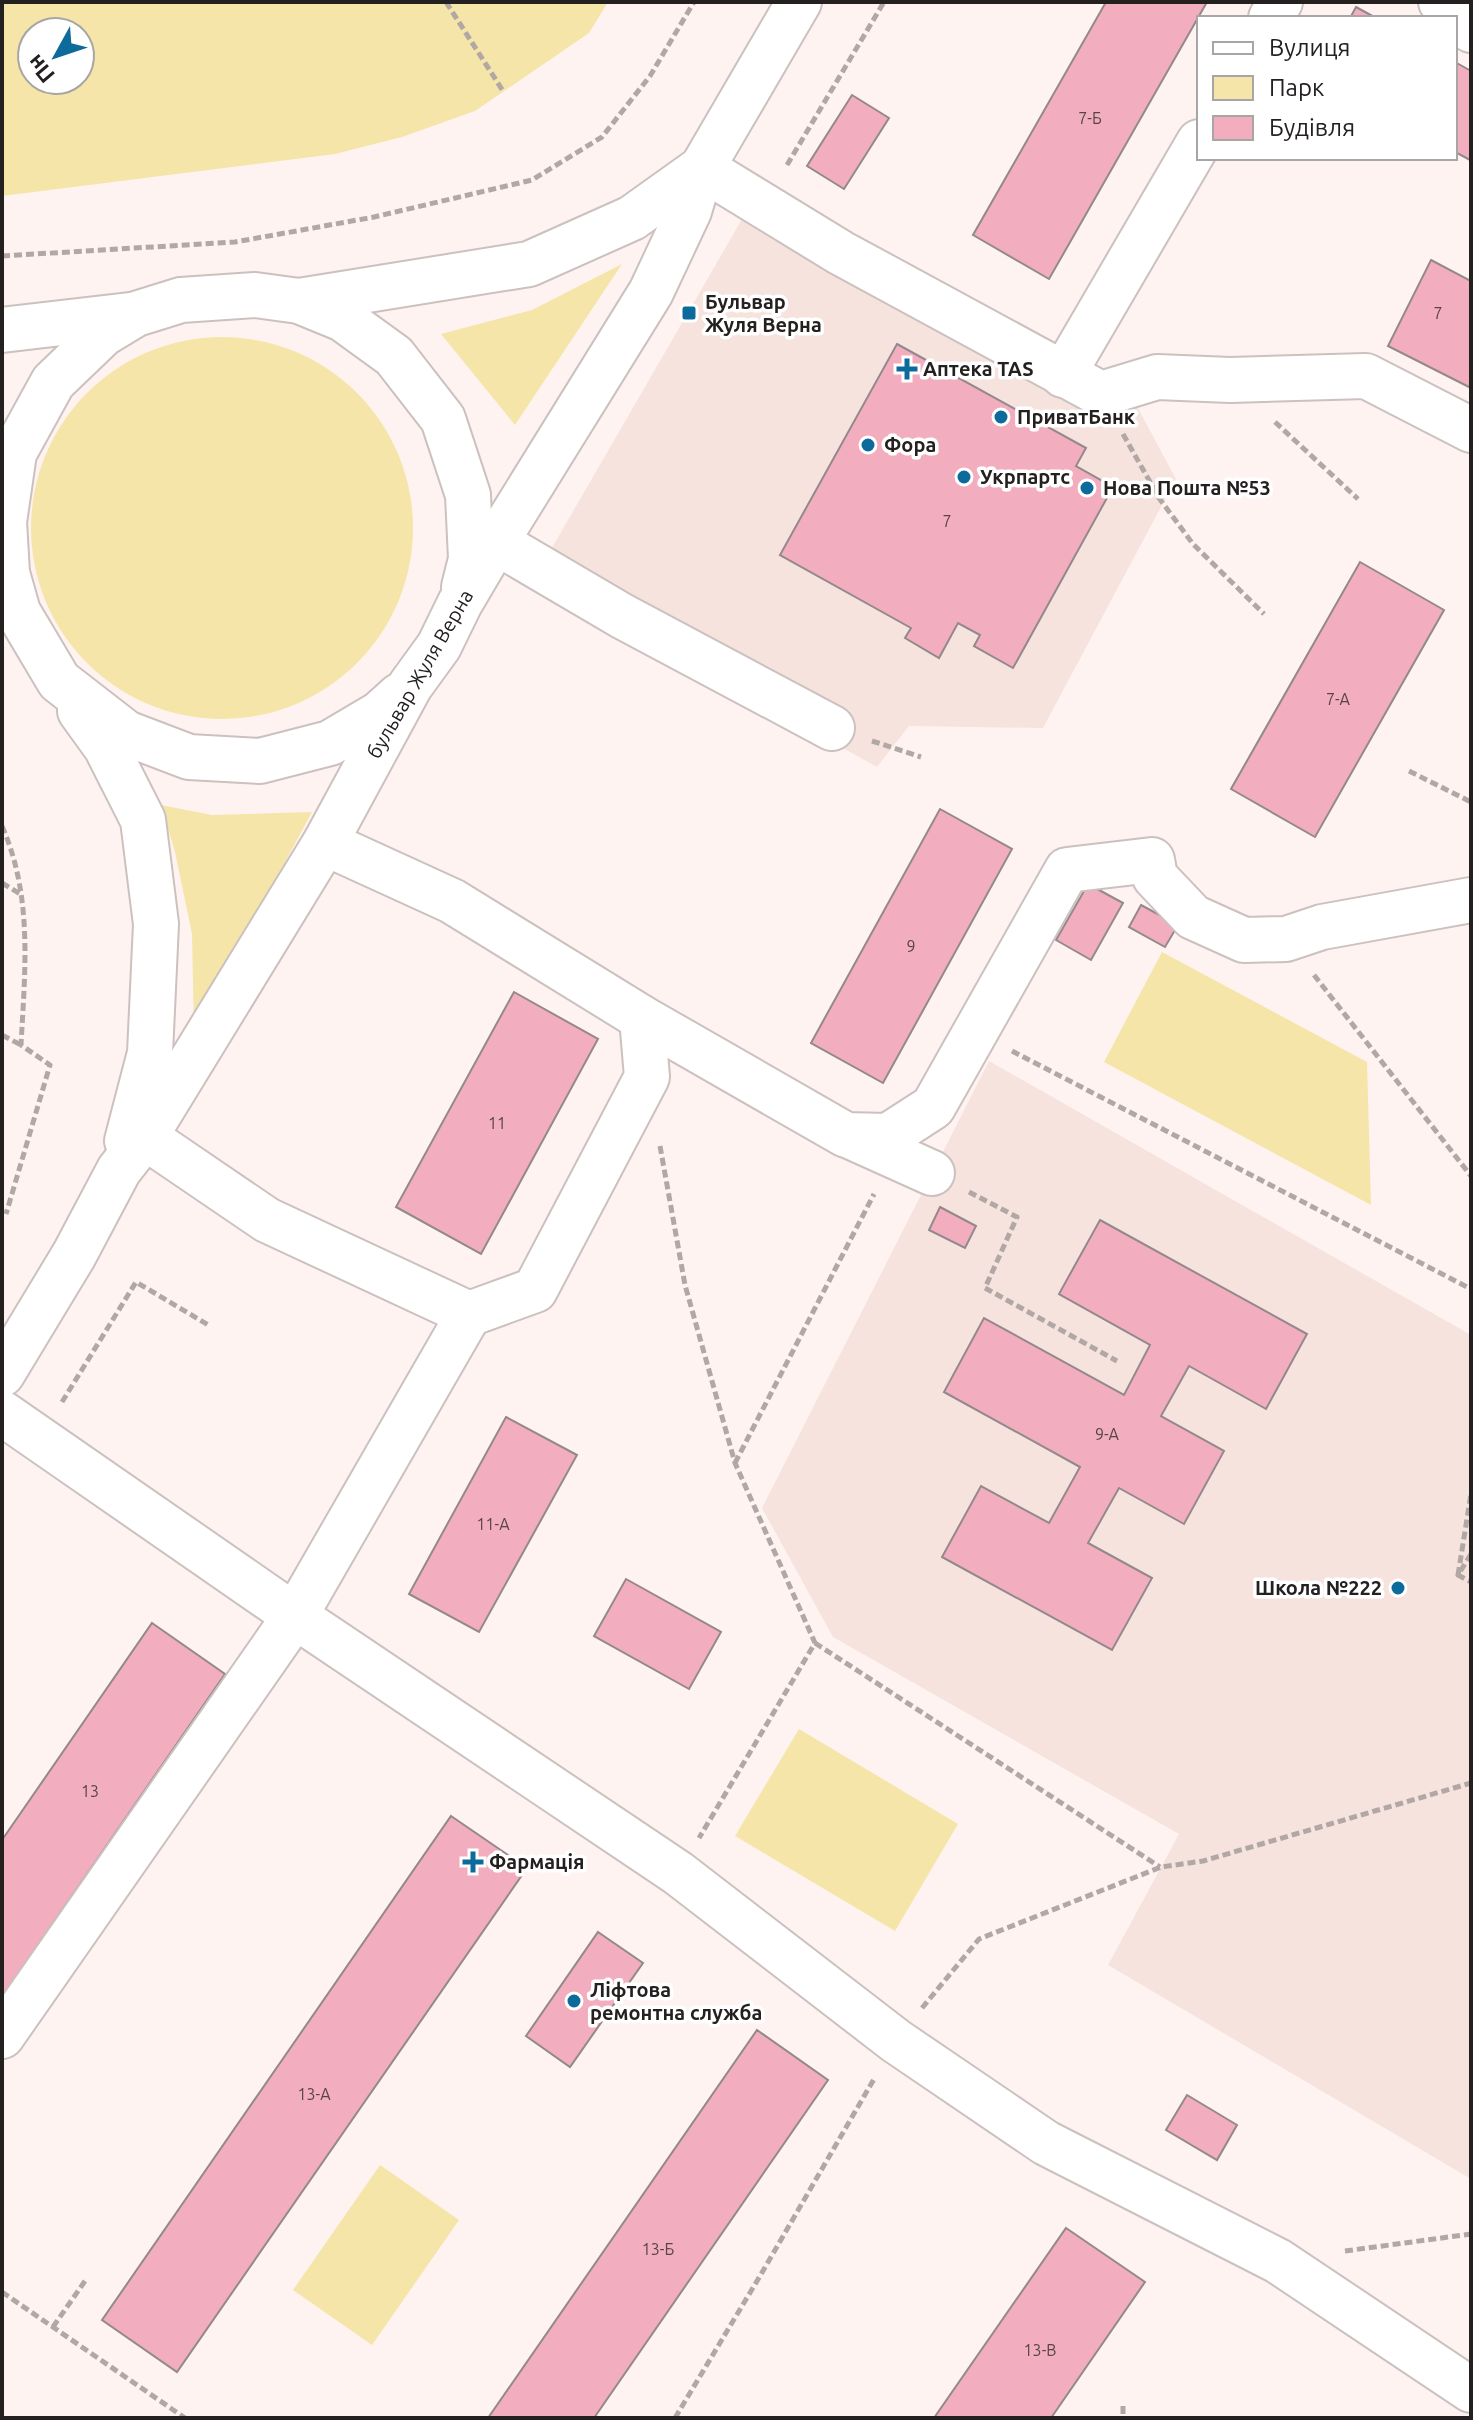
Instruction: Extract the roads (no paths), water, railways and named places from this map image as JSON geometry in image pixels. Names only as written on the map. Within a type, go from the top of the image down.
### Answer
[{"type":"street","name":"бульвар Жуля Верна","points":[[2,1374],[14,1328],[74,1255],[132,1154],[325,843],[410,686],[439,646],[496,542],[651,292],[689,211],[702,168],[799,2]]},
{"type":"street","points":[[1441,2],[1456,16]]},
{"type":"street","points":[[1063,375],[1197,145]]},
{"type":"street","name":"бульвар Жуля Верна","points":[[299,301],[529,264],[632,218],[702,168]]},
{"type":"street","points":[[702,168],[841,253],[1101,394],[1157,377],[1230,380],[1366,376],[1471,430]]},
{"type":"street","points":[[2,330],[136,314],[181,300],[255,295],[299,301],[343,319],[394,356],[443,419],[468,495],[471,559],[460,603]]},
{"type":"street","name":"бульвар Жуля Верна","points":[[132,1154],[150,1053],[156,924],[143,820],[106,747],[59,681],[18,612],[4,567],[4,522],[14,453],[53,382],[103,334],[136,314]]},
{"type":"street","points":[[496,542],[622,616],[832,728]]},
{"type":"street","points":[[59,681],[126,733],[189,757],[260,761],[330,743],[379,714],[410,686]]},
{"type":"street","points":[[325,843],[452,901],[642,1018],[846,1135],[913,1166]]},
{"type":"street","points":[[846,1135],[888,1136],[933,1107],[1067,870],[1152,860],[1155,877],[1193,917],[1244,940],[1286,939],[1322,927],[1471,900]]},
{"type":"street","points":[[2,2036],[295,1616],[469,1314],[535,1290],[647,1077],[642,1018]]},
{"type":"street","points":[[132,1154],[469,1314]]},
{"type":"street","points":[[2,1413],[295,1616],[678,1873],[896,2041],[1046,2143],[1278,2261],[1471,2390]]},
{"type":"place","name":"Бульвар Жуля Верна","points":[[689,313]]},
{"type":"place","name":"Аптека TAS","points":[[907,369]]},
{"type":"place","name":"ПриватБанк","points":[[1001,417]]},
{"type":"place","name":"Фора","points":[[868,445]]},
{"type":"place","name":"Укрпартс","points":[[964,477]]},
{"type":"place","name":"Нова Пошта №53","points":[[1087,488]]},
{"type":"place","name":"Школа №222","points":[[1398,1588]]},
{"type":"place","name":"Фармація","points":[[473,1862]]},
{"type":"place","name":"Ліфтова ремонтна служба","points":[[574,2001]]}]
